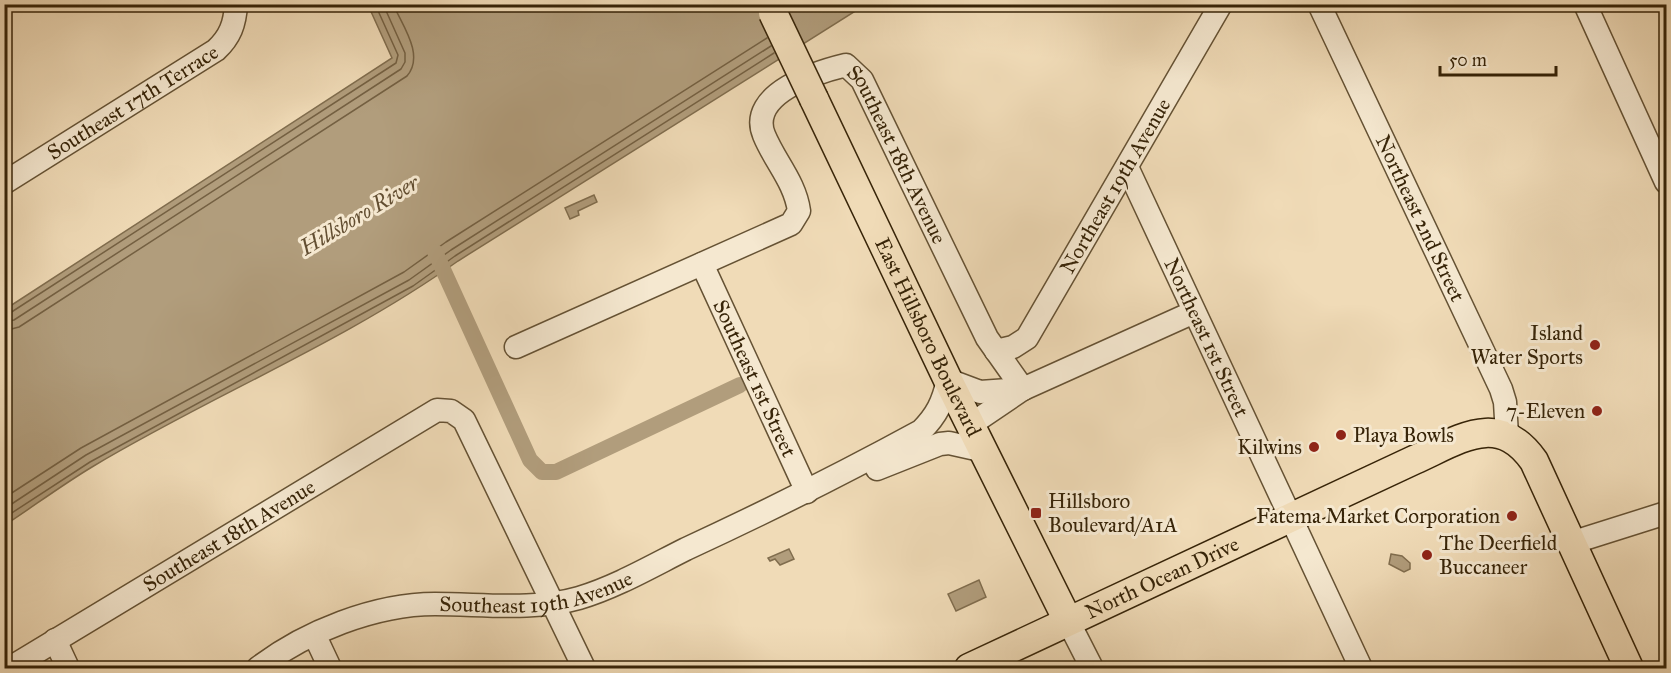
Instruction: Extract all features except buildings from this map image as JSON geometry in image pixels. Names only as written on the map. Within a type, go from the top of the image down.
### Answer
[{"type":"main road","name":"East Hillsboro Boulevard","points":[[769,4],[948,380],[1068,621]]},
{"type":"main road","name":"North Ocean Drive","points":[[969,669],[1474,433],[1491,432],[1507,435]]},
{"type":"main road","points":[[1507,435],[1523,446],[1534,461],[1629,669]]},
{"type":"street","name":"Southeast 17th Terrace","points":[[4,183],[216,50],[227,39],[236,19],[236,4]]},
{"type":"street","name":"Northeast 19th Avenue","points":[[996,351],[1013,347],[1027,338],[1221,4]]},
{"type":"street","name":"Northeast 2nd Street","points":[[1319,4],[1501,389],[1505,402],[1507,435]]},
{"type":"street","points":[[1585,4],[1666,182]]},
{"type":"street","name":"Southeast 18th Avenue","points":[[516,347],[791,224],[799,211],[796,194],[763,134],[761,121],[765,107],[776,94],[824,70],[846,65],[862,80],[987,338],[1023,389]]},
{"type":"street","name":"Northeast 1st Street","points":[[1127,167],[1361,669]]},
{"type":"street","name":"Southeast 1st Street","points":[[702,264],[807,492]]},
{"type":"street","points":[[970,425],[1023,389],[1194,312]]},
{"type":"street","points":[[948,380],[980,392],[1023,389]]},
{"type":"street","name":"Southeast 19th Avenue","points":[[258,669],[283,652],[315,636],[346,622],[384,611],[431,604],[553,603],[595,592],[807,492],[921,431],[936,417],[942,405],[948,380]]},
{"type":"street","name":"Southeast 18th Avenue","points":[[10,669],[437,410],[451,411],[464,420],[553,603]]},
{"type":"street","name":"Southeast 19th Avenue","points":[[807,492],[940,444],[985,451]]},
{"type":"street","points":[[1571,543],[1666,513]]},
{"type":"street","points":[[553,603],[584,669]]},
{"type":"street","name":"East Hillsboro Boulevard","points":[[1068,621],[1092,669]]},
{"type":"street","points":[[315,636],[330,669]]},
{"type":"street","points":[[55,640],[68,669]]},
{"type":"water","name":"Hillsboro River","points":[[368,5],[865,5],[369,318],[137,441],[81,474],[5,525],[4,310],[392,58]]},
{"type":"water","points":[[594,195],[597,202],[578,211],[579,215],[570,219],[565,208]]},
{"type":"water","points":[[789,549],[794,559],[780,565],[775,559],[770,561],[768,558]]},
{"type":"water","points":[[1391,554],[1402,556],[1410,563],[1410,569],[1404,572],[1389,564]]},
{"type":"water","points":[[979,580],[986,597],[956,611],[948,594]]},
{"type":"waterway","points":[[435,252],[530,460],[542,472],[556,472],[740,385]]},
{"type":"place","name":"Island Water Sports","points":[[1595,345]]},
{"type":"place","name":"7-Eleven","points":[[1597,411]]},
{"type":"place","name":"Playa Bowls","points":[[1341,435]]},
{"type":"place","name":"Kilwins","points":[[1314,447]]},
{"type":"place","name":"Hillsboro Boulevard/A1A","points":[[1036,513]]},
{"type":"place","name":"Fatema Market Corporation","points":[[1512,516]]},
{"type":"place","name":"The Deerfield Buccaneer","points":[[1427,555]]}]
